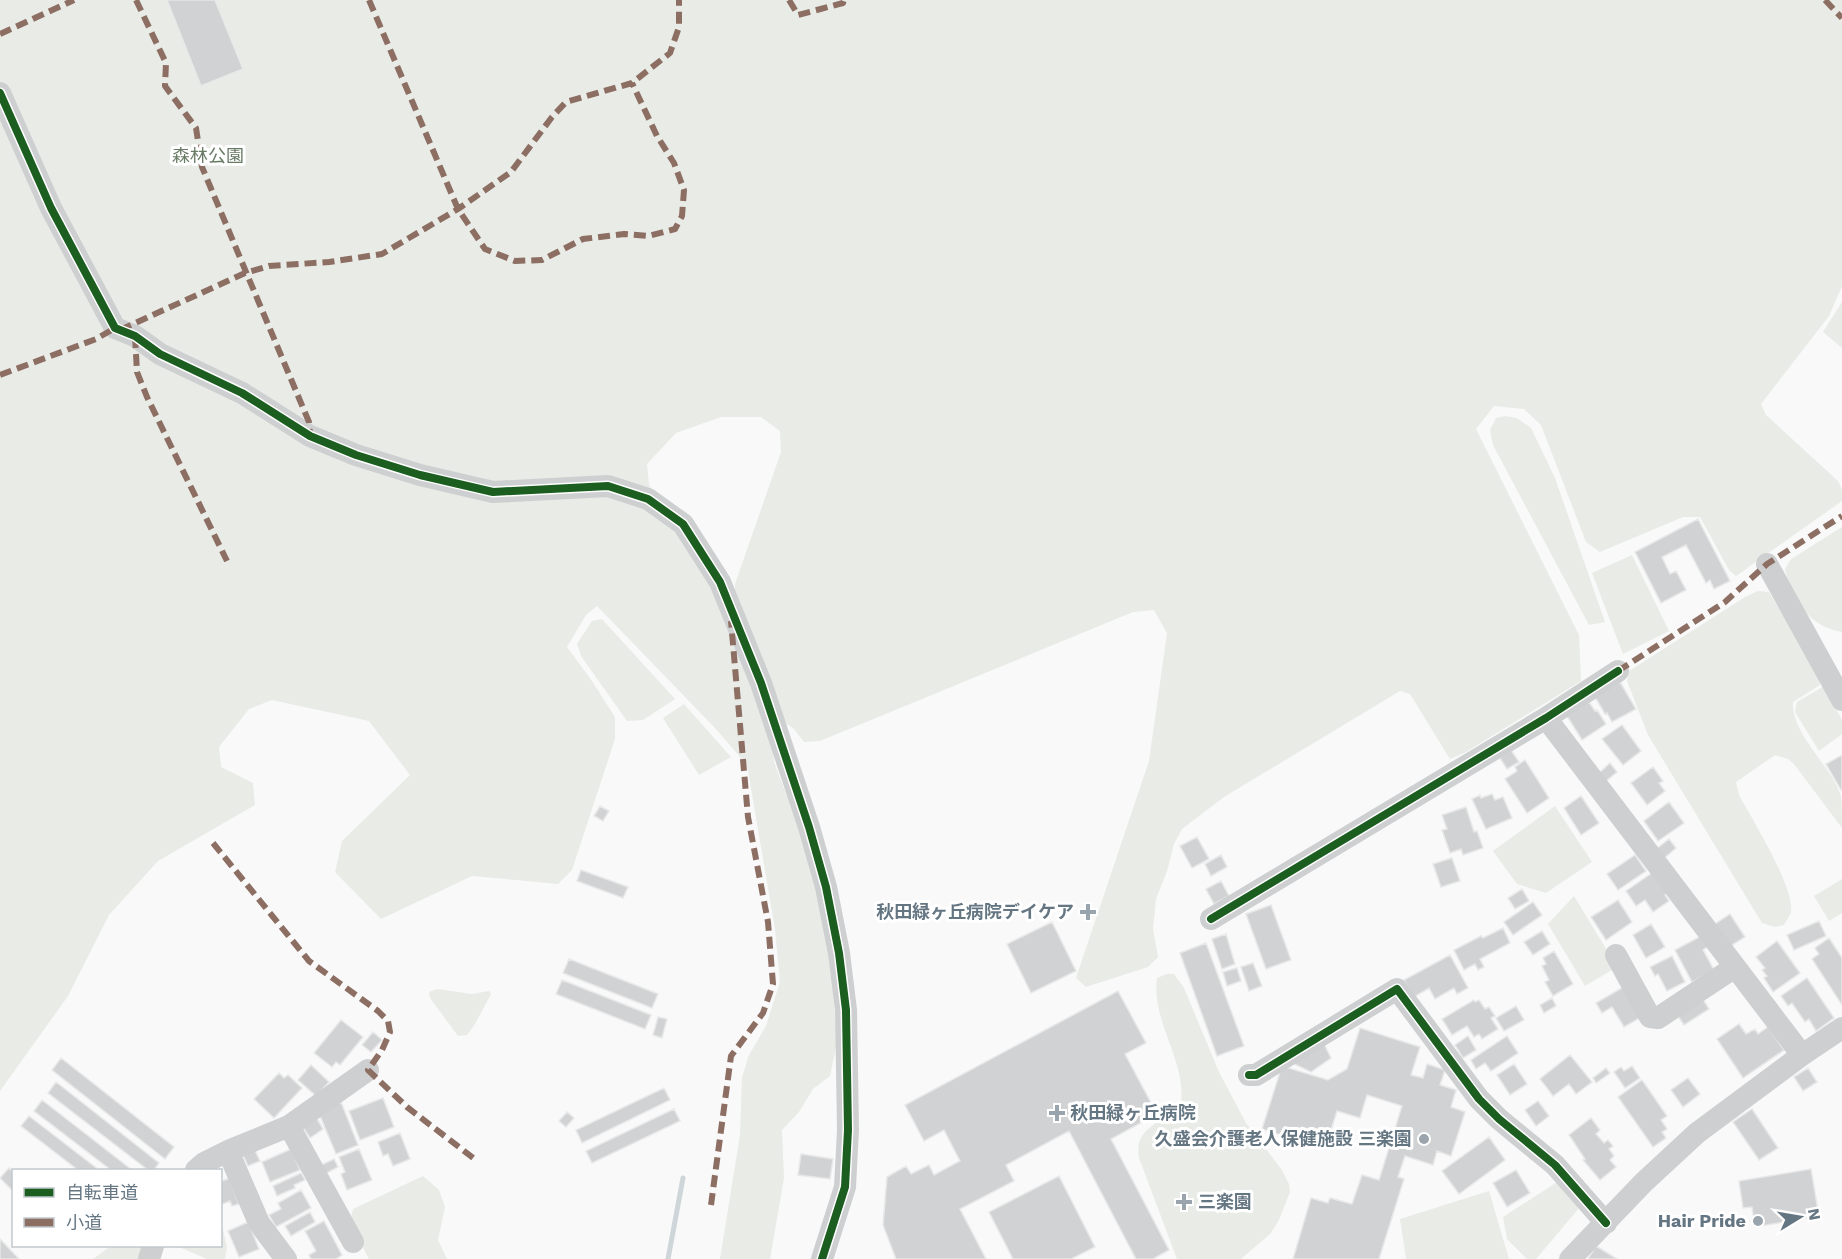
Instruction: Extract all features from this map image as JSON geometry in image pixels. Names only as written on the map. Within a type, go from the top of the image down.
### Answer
[{"type":"street","points":[[0,93],[51,208],[115,328],[135,336],[160,354],[242,393],[310,436],[356,455],[420,475],[493,492],[608,486],[648,499],[683,524],[720,582],[761,683],[810,827],[826,887],[839,953],[846,1010],[848,1130],[845,1187],[822,1259]]},
{"type":"street","points":[[1767,564],[1842,700]]},
{"type":"street","points":[[1211,919],[1546,718],[1618,671]]},
{"type":"street","points":[[1546,718],[1802,1055]]},
{"type":"street","points":[[1616,955],[1650,1017],[1658,1018],[1736,967]]},
{"type":"street","points":[[1249,1075],[1256,1076],[1397,989],[1479,1099],[1498,1119],[1555,1166],[1605,1223]]},
{"type":"street","points":[[1570,1259],[1644,1182],[1697,1133],[1842,1028]]},
{"type":"street","points":[[197,1169],[228,1151],[289,1126],[368,1070]]},
{"type":"street","points":[[289,1126],[353,1242]]},
{"type":"street","points":[[228,1151],[259,1223],[286,1259]]},
{"type":"green space","name":"森林公園","points":[[0,0],[1842,0],[1842,286],[1829,316],[1761,404],[1766,415],[1838,481],[1842,490],[1842,501],[1736,576],[1729,570],[1700,517],[1683,517],[1600,552],[1586,542],[1541,425],[1524,409],[1494,406],[1476,429],[1579,635],[1581,681],[1466,752],[1450,759],[1410,694],[1400,691],[1224,797],[1182,829],[1174,844],[1156,899],[1153,929],[1158,957],[1148,967],[1086,987],[1076,978],[1149,761],[1167,633],[1154,610],[1133,612],[820,741],[804,742],[794,729],[784,722],[735,595],[735,584],[781,452],[780,431],[761,417],[721,417],[676,433],[647,464],[649,485],[709,583],[771,727],[774,762],[809,855],[830,952],[837,1043],[830,1076],[813,1089],[799,1112],[782,1130],[784,1178],[770,1259],[720,1259],[740,1135],[742,1077],[749,1055],[766,1026],[780,982],[775,929],[747,765],[716,729],[597,606],[586,615],[567,647],[615,717],[615,739],[572,870],[558,884],[472,876],[381,919],[335,872],[342,841],[410,775],[369,721],[272,700],[249,709],[219,747],[221,767],[253,783],[255,805],[158,861],[109,915],[68,996],[0,1091]]},
{"type":"green space","points":[[1842,302],[1842,348],[1823,332]]},
{"type":"green space","points":[[1505,416],[1517,418],[1531,428],[1555,478],[1605,622],[1589,625],[1493,445],[1490,430],[1496,418]]},
{"type":"green space","points":[[1842,527],[1842,632],[1830,629],[1811,618],[1797,601],[1785,569],[1791,559]]},
{"type":"green space","points":[[1632,555],[1669,631],[1623,654],[1592,573]]},
{"type":"green space","points":[[1758,591],[1769,592],[1818,674],[1820,685],[1793,702],[1794,714],[1805,738],[1836,784],[1842,803],[1842,828],[1794,764],[1788,759],[1775,755],[1736,782],[1739,795],[1780,871],[1790,901],[1791,912],[1784,925],[1775,927],[1762,923],[1648,735],[1627,681],[1629,671]]},
{"type":"green space","points":[[602,619],[675,699],[643,720],[627,721],[581,656],[577,644],[592,621]]},
{"type":"green space","points":[[1824,686],[1842,720],[1842,734],[1819,751],[1795,712],[1797,702]]},
{"type":"green space","points":[[684,704],[731,757],[699,775],[663,718]]},
{"type":"green space","points":[[1555,806],[1592,862],[1546,893],[1517,884],[1493,851]]},
{"type":"green space","points":[[1842,879],[1842,913],[1829,921],[1814,896]]},
{"type":"green space","points":[[1574,896],[1617,967],[1585,986],[1548,924]]},
{"type":"green space","points":[[1174,974],[1184,988],[1219,1072],[1246,1123],[1282,1170],[1289,1184],[1290,1192],[1271,1233],[1241,1259],[1177,1259],[1139,1158],[1140,1139],[1151,1127],[1181,1105],[1179,1073],[1159,1010],[1157,994],[1157,978]]},
{"type":"green space","points":[[437,989],[472,994],[489,991],[491,994],[467,1035],[458,1036],[430,998],[429,992]]},
{"type":"green space","points":[[423,1176],[439,1190],[445,1207],[438,1240],[447,1259],[369,1259],[350,1222],[353,1209]]},
{"type":"green space","points":[[1557,1182],[1580,1207],[1536,1259],[1527,1259],[1507,1239],[1503,1217]]},
{"type":"green space","points":[[1489,1191],[1509,1259],[1406,1259],[1400,1219]]},
{"type":"green space","points":[[222,1226],[227,1247],[225,1259],[207,1259],[179,1247],[222,1247]]},
{"type":"green space","points":[[110,1247],[149,1247],[144,1259],[93,1259]]},
{"type":"building","points":[[167,0],[215,0],[243,69],[201,86]]},
{"type":"building","points":[[1698,519],[1730,581],[1714,589],[1710,580],[1706,583],[1686,545],[1662,557],[1670,574],[1676,571],[1686,590],[1661,603],[1635,552]]},
{"type":"building","points":[[1620,682],[1636,709],[1612,722],[1595,697]]},
{"type":"building","points":[[1589,702],[1606,724],[1582,740],[1567,716]]},
{"type":"building","points":[[1622,725],[1641,751],[1623,765],[1602,739]]},
{"type":"building","points":[[1511,750],[1519,762],[1507,769],[1500,758]]},
{"type":"building","points":[[1842,755],[1842,789],[1841,790],[1826,764]]},
{"type":"building","points":[[1525,760],[1549,798],[1527,813],[1505,779],[1517,771],[1515,767]]},
{"type":"building","points":[[1610,763],[1617,772],[1606,781],[1599,773]]},
{"type":"building","points":[[1653,767],[1663,781],[1659,783],[1665,791],[1647,805],[1631,783]]},
{"type":"building","points":[[1492,794],[1495,800],[1503,797],[1512,818],[1486,829],[1472,799],[1480,795],[1481,798]]},
{"type":"building","points":[[1581,796],[1599,823],[1581,835],[1564,808]]},
{"type":"building","points":[[1669,802],[1684,823],[1658,841],[1644,821]]},
{"type":"building","points":[[600,806],[609,811],[603,821],[594,816]]},
{"type":"building","points":[[1466,807],[1474,832],[1477,831],[1483,848],[1463,855],[1461,849],[1450,853],[1442,830],[1447,829],[1442,815]]},
{"type":"building","points":[[1197,837],[1209,859],[1192,868],[1180,846]]},
{"type":"building","points":[[1669,839],[1676,848],[1663,859],[1655,850]]},
{"type":"building","points":[[1221,855],[1227,867],[1211,876],[1205,864]]},
{"type":"building","points":[[1635,855],[1646,871],[1618,890],[1607,874]]},
{"type":"building","points":[[1452,858],[1460,881],[1441,887],[1433,864]]},
{"type":"building","points":[[581,870],[628,887],[623,898],[577,881]]},
{"type":"building","points":[[1652,873],[1667,893],[1665,895],[1669,901],[1653,912],[1645,900],[1636,906],[1626,891]]},
{"type":"building","points":[[1221,881],[1229,896],[1214,904],[1206,889]]},
{"type":"building","points":[[1522,889],[1529,901],[1515,909],[1508,898]]},
{"type":"building","points":[[1618,900],[1632,922],[1606,940],[1591,917]]},
{"type":"building","points":[[1533,902],[1542,915],[1513,935],[1504,922]]},
{"type":"building","points":[[1271,905],[1291,960],[1266,969],[1246,914]]},
{"type":"building","points":[[1730,914],[1745,937],[1729,947],[1715,924]]},
{"type":"building","points":[[1819,921],[1826,936],[1794,950],[1787,935]]},
{"type":"building","points":[[1052,922],[1076,971],[1031,993],[1007,944]]},
{"type":"building","points":[[1651,924],[1665,947],[1646,958],[1633,935]]},
{"type":"building","points":[[1503,928],[1510,943],[1480,959],[1484,967],[1478,970],[1475,964],[1464,970],[1454,950]]},
{"type":"building","points":[[1542,931],[1550,944],[1533,955],[1524,942]]},
{"type":"building","points":[[1226,934],[1235,964],[1222,969],[1212,939]]},
{"type":"building","points":[[1701,936],[1707,947],[1703,950],[1714,970],[1692,982],[1675,950]]},
{"type":"building","points":[[1829,938],[1842,958],[1842,1005],[1812,959],[1819,954],[1815,948]]},
{"type":"building","points":[[1777,941],[1800,973],[1773,992],[1764,978],[1767,976],[1762,970],[1765,968],[1756,957]]},
{"type":"building","points":[[1206,943],[1244,1046],[1217,1056],[1180,953]]},
{"type":"building","points":[[1554,951],[1573,984],[1553,996],[1545,982],[1549,980],[1542,966],[1546,964],[1543,958]]},
{"type":"building","points":[[1450,955],[1468,988],[1457,994],[1454,988],[1435,999],[1429,988],[1414,997],[1404,980]]},
{"type":"building","points":[[1672,956],[1685,982],[1667,991],[1658,974],[1655,976],[1650,967]]},
{"type":"building","points":[[569,959],[658,994],[652,1008],[563,973]]},
{"type":"building","points":[[1253,963],[1262,986],[1249,991],[1241,967]]},
{"type":"building","points":[[1237,968],[1241,981],[1227,986],[1223,972]]},
{"type":"building","points":[[1807,978],[1834,1018],[1816,1031],[1809,1019],[1805,1022],[1792,1003],[1788,1006],[1781,996]]},
{"type":"building","points":[[562,980],[651,1015],[645,1029],[556,994]]},
{"type":"building","points":[[1625,986],[1643,1016],[1624,1027],[1612,1007],[1602,1013],[1596,1003]]},
{"type":"building","points":[[1118,991],[1146,1043],[1125,1054],[1157,1114],[1111,1139],[1169,1250],[1153,1259],[1136,1259],[1069,1131],[1006,1165],[1014,1181],[960,1209],[986,1259],[896,1259],[883,1225],[887,1177],[906,1166],[911,1174],[929,1165],[934,1175],[960,1161],[944,1130],[924,1141],[905,1105]]},
{"type":"building","points":[[1701,996],[1709,1009],[1684,1025],[1676,1013]]},
{"type":"building","points":[[1552,998],[1556,1006],[1544,1013],[1540,1005]]},
{"type":"building","points":[[1474,1000],[1475,1002],[1479,1000],[1485,1009],[1489,1007],[1495,1016],[1491,1018],[1498,1029],[1482,1039],[1479,1034],[1474,1037],[1467,1026],[1452,1035],[1442,1019]]},
{"type":"building","points":[[1516,1006],[1524,1020],[1504,1031],[1496,1018]]},
{"type":"building","points":[[658,1017],[667,1019],[662,1038],[653,1035]]},
{"type":"building","points":[[341,1020],[363,1037],[340,1065],[336,1062],[332,1067],[314,1053]]},
{"type":"building","points":[[1739,1024],[1746,1034],[1755,1029],[1758,1034],[1768,1027],[1784,1050],[1743,1078],[1717,1039]]},
{"type":"building","name":"久盛会介護老人保健施設 三楽園","points":[[1360,1028],[1420,1047],[1411,1075],[1423,1078],[1427,1064],[1445,1070],[1440,1085],[1456,1090],[1451,1107],[1465,1112],[1451,1156],[1437,1151],[1433,1165],[1405,1156],[1398,1177],[1404,1179],[1379,1259],[1293,1259],[1311,1198],[1328,1203],[1330,1198],[1352,1204],[1362,1175],[1379,1180],[1402,1106],[1367,1095],[1360,1118],[1337,1111],[1325,1149],[1262,1129],[1282,1066],[1328,1080],[1347,1069]]},
{"type":"building","points":[[373,1032],[382,1040],[371,1052],[362,1045]]},
{"type":"building","points":[[1468,1036],[1476,1050],[1463,1058],[1455,1045]]},
{"type":"building","points":[[1507,1036],[1518,1053],[1491,1071],[1485,1063],[1476,1069],[1471,1060]]},
{"type":"building","points":[[1324,1044],[1331,1058],[1311,1072],[1292,1063]]},
{"type":"building","points":[[1570,1055],[1592,1082],[1576,1094],[1569,1084],[1553,1096],[1540,1079]]},
{"type":"building","points":[[61,1058],[174,1147],[165,1159],[52,1070]]},
{"type":"building","points":[[1514,1064],[1527,1084],[1510,1095],[1497,1075]]},
{"type":"building","points":[[311,1065],[329,1082],[316,1096],[298,1080]]},
{"type":"building","points":[[1632,1066],[1640,1078],[1625,1088],[1614,1072],[1621,1067],[1624,1071]]},
{"type":"building","points":[[1606,1068],[1610,1073],[1596,1083],[1593,1078]]},
{"type":"building","points":[[1808,1068],[1817,1082],[1803,1091],[1794,1077]]},
{"type":"building","points":[[279,1073],[284,1078],[288,1075],[302,1088],[274,1118],[254,1099]]},
{"type":"building","points":[[1688,1078],[1700,1094],[1683,1107],[1671,1090]]},
{"type":"building","points":[[1642,1080],[1667,1116],[1661,1120],[1667,1129],[1662,1132],[1666,1138],[1653,1147],[1618,1097]]},
{"type":"building","points":[[56,1082],[159,1163],[155,1169],[147,1169],[48,1093]]},
{"type":"building","points":[[664,1088],[670,1100],[582,1143],[576,1130]]},
{"type":"building","points":[[383,1098],[394,1127],[360,1140],[349,1111]]},
{"type":"building","points":[[42,1100],[131,1169],[110,1169],[34,1111]]},
{"type":"building","points":[[1538,1101],[1549,1116],[1536,1126],[1525,1110]]},
{"type":"building","points":[[341,1102],[358,1145],[336,1154],[318,1111]]},
{"type":"building","points":[[674,1109],[680,1121],[592,1163],[586,1151]]},
{"type":"building","points":[[1752,1109],[1778,1148],[1759,1160],[1733,1122]]},
{"type":"building","points":[[567,1112],[574,1118],[566,1127],[559,1121]]},
{"type":"building","points":[[29,1116],[98,1169],[77,1169],[21,1126]]},
{"type":"building","points":[[316,1117],[323,1129],[310,1138],[302,1126]]},
{"type":"building","points":[[1591,1118],[1600,1130],[1596,1134],[1604,1143],[1608,1140],[1613,1146],[1609,1149],[1614,1156],[1610,1160],[1616,1167],[1600,1180],[1583,1160],[1585,1159],[1569,1135]]},
{"type":"building","points":[[400,1133],[410,1159],[393,1166],[388,1154],[383,1156],[378,1142]]},
{"type":"building","points":[[1489,1137],[1505,1160],[1459,1194],[1442,1171]]},
{"type":"building","points":[[253,1146],[260,1161],[248,1166],[241,1151]]},
{"type":"building","points":[[291,1149],[300,1170],[270,1182],[262,1162]]},
{"type":"building","points":[[359,1149],[372,1180],[347,1190],[341,1174],[345,1172],[339,1157]]},
{"type":"building","points":[[801,1154],[833,1159],[830,1179],[798,1175]]},
{"type":"building","points":[[334,1159],[338,1167],[321,1176],[317,1167]]},
{"type":"building","points":[[9,1168],[12,1171],[12,1190],[0,1178]]},
{"type":"building","points":[[1811,1169],[1819,1216],[1755,1227],[1752,1207],[1743,1208],[1739,1181]]},
{"type":"building","points":[[1516,1170],[1530,1193],[1507,1207],[1493,1183]]},
{"type":"building","points":[[301,1173],[305,1180],[294,1185],[295,1188],[277,1196],[273,1186]]},
{"type":"building","points":[[1059,1176],[1095,1247],[1071,1259],[1013,1259],[989,1212]]},
{"type":"building","points":[[229,1178],[239,1204],[232,1206],[230,1201],[222,1204],[222,1181]]},
{"type":"building","points":[[301,1190],[311,1208],[276,1227],[269,1215],[281,1209],[278,1203]]},
{"type":"building","points":[[310,1212],[315,1222],[291,1236],[285,1226]]},
{"type":"building","points":[[324,1221],[342,1255],[336,1259],[311,1259],[309,1255],[316,1251],[305,1231]]},
{"type":"building","points":[[248,1222],[259,1249],[239,1257],[228,1231]]},
{"type":"building","points":[[0,1239],[19,1259],[0,1259]]},
{"type":"building","points":[[1596,1246],[1617,1259],[1588,1259]]},
{"type":"waterway","points":[[668,1259],[683,1178]]},
{"type":"marked path","points":[[0,34],[74,0]]},
{"type":"marked path","points":[[136,0],[166,63],[165,86],[196,128],[202,167],[309,422],[310,436]]},
{"type":"marked path","points":[[369,0],[458,209],[485,249],[515,261],[542,260],[583,239],[624,234],[648,236],[675,229],[682,216],[684,190],[674,163],[657,136],[632,83]]},
{"type":"marked path","points":[[120,330],[245,273],[269,266],[329,262],[382,254],[458,209],[511,172],[566,102],[632,83],[670,53],[679,27],[679,0]]},
{"type":"marked path","points":[[789,0],[798,15],[843,3],[844,0]]},
{"type":"marked path","points":[[1825,0],[1842,18]]},
{"type":"marked path","points":[[0,375],[96,339],[115,328]]},
{"type":"marked path","points":[[135,336],[137,372],[147,397],[227,561]]},
{"type":"marked path","points":[[1618,671],[1725,602],[1767,564],[1842,516]]},
{"type":"marked path","points":[[711,1205],[731,1056],[763,1013],[773,984],[768,922],[748,817],[731,621]]},
{"type":"marked path","points":[[213,843],[309,961],[378,1011],[388,1021],[390,1032],[382,1050],[368,1070],[407,1107],[477,1161]]},
{"type":"cycle path","points":[[0,93],[51,208],[115,328],[135,336],[160,354],[242,393],[310,436],[356,455],[420,475],[493,492],[608,486],[648,499],[683,524],[720,582],[761,683],[809,827],[826,887],[839,953],[846,1010],[848,1130],[845,1187],[822,1259]]},
{"type":"cycle path","points":[[1211,919],[1546,718],[1618,671]]},
{"type":"cycle path","points":[[1249,1075],[1256,1075],[1397,989],[1479,1099],[1499,1119],[1555,1165],[1606,1223]]},
{"type":"place","name":"秋田緑ヶ丘病院デイケア","points":[[1088,912]]},
{"type":"place","name":"秋田緑ヶ丘病院","points":[[1057,1113]]},
{"type":"place","name":"久盛会介護老人保健施設 三楽園","points":[[1424,1139]]},
{"type":"place","name":"三楽園","points":[[1184,1202]]},
{"type":"place","name":"Hair Pride","points":[[1758,1221]]}]
